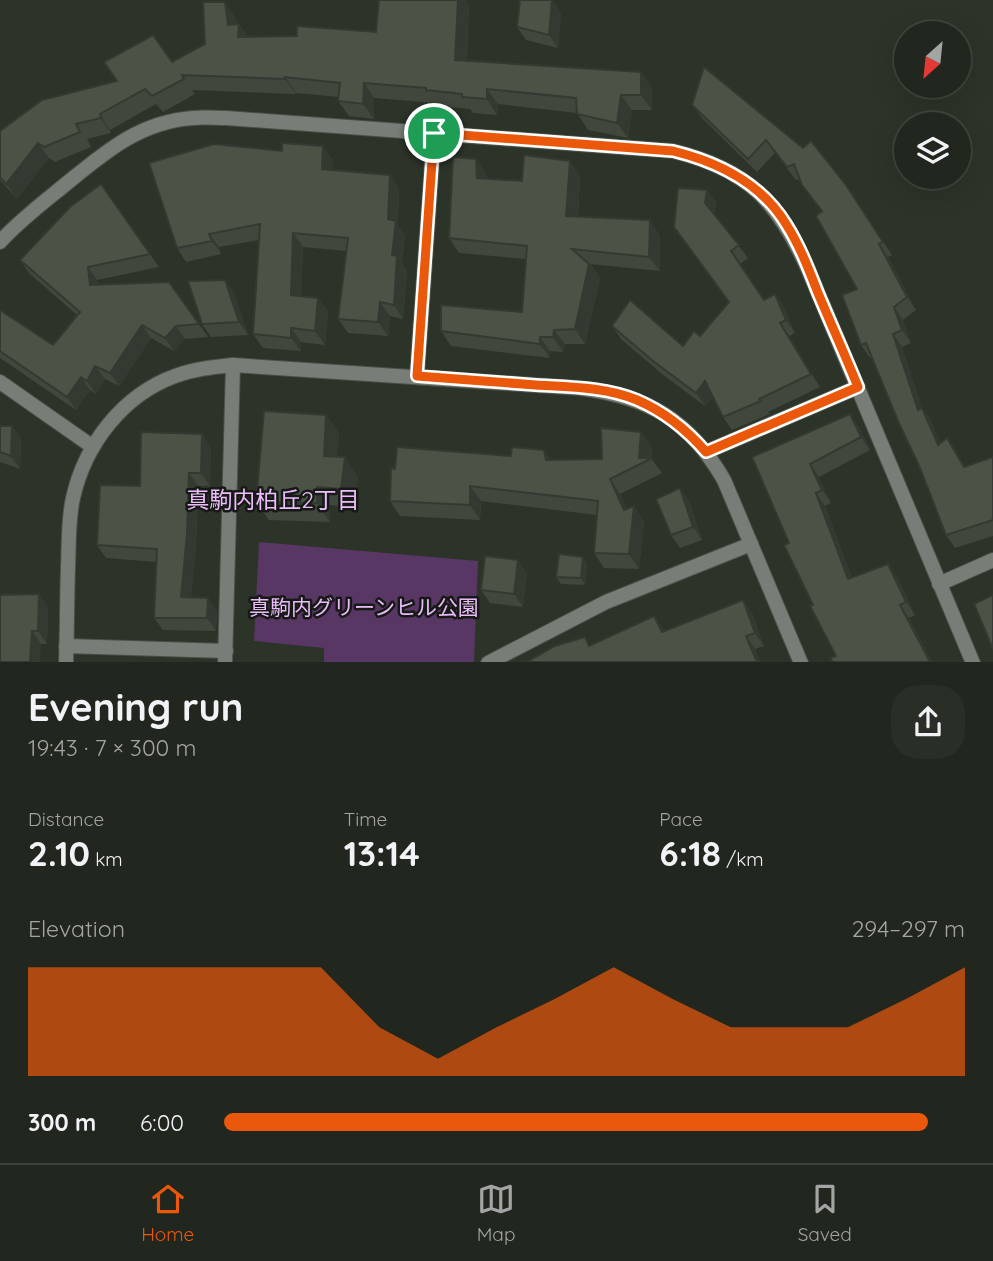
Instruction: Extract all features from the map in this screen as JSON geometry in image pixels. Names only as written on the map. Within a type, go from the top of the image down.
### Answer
[{"type":"street","points":[[0,242],[25,218],[124,139],[143,130],[192,118],[226,118],[673,151],[701,158],[724,168],[749,184],[770,202],[786,223],[803,257],[973,662]]},
{"type":"street","points":[[417,376],[434,133]]},
{"type":"street","points":[[66,646],[225,657],[233,365]]},
{"type":"street","points":[[66,662],[70,518],[77,484],[93,447],[107,426],[125,407],[144,393],[173,377],[203,368],[233,365],[579,388],[637,400],[657,410],[691,435],[724,480],[801,662]]},
{"type":"street","points":[[0,382],[93,447]]},
{"type":"street","points":[[706,452],[858,387]]},
{"type":"street","points":[[490,662],[607,602],[751,544]]},
{"type":"street","points":[[940,584],[993,560]]},
{"type":"green space","name":"真駒内グリーンヒル公園","points":[[259,542],[478,561],[474,662],[324,662],[324,648],[254,641]]},
{"type":"building","points":[[379,0],[458,0],[455,60],[641,72],[641,95],[621,95],[617,123],[577,114],[576,98],[487,89],[487,99],[462,97],[462,94],[426,88],[364,83],[363,104],[338,101],[340,83],[285,77],[182,75],[184,79],[152,96],[145,89],[100,114],[101,118],[76,124],[80,132],[44,147],[38,143],[6,184],[0,177],[0,131],[42,100],[117,81],[104,62],[153,35],[172,62],[205,44],[203,2],[225,2],[228,25],[239,24],[238,37],[297,36],[297,26],[376,32]]},
{"type":"building","points":[[520,0],[552,0],[549,35],[517,27]]},
{"type":"building","points":[[704,67],[803,148],[811,141],[846,185],[883,242],[879,244],[907,297],[894,307],[902,330],[893,334],[918,410],[922,408],[938,445],[947,438],[964,467],[993,457],[993,520],[946,535],[866,343],[861,345],[842,295],[857,289],[816,216],[822,211],[802,185],[794,164],[787,167],[766,140],[748,159],[692,105]]},
{"type":"building","points":[[282,143],[323,146],[322,169],[390,175],[388,219],[396,221],[392,255],[397,256],[394,305],[380,302],[378,322],[338,319],[348,238],[293,233],[291,295],[318,298],[315,331],[291,328],[291,338],[253,334],[260,224],[209,234],[212,241],[177,248],[149,163],[214,144],[282,151]]},
{"type":"building","points":[[524,155],[570,161],[566,216],[650,220],[649,257],[572,249],[589,264],[575,329],[554,330],[553,337],[540,337],[540,344],[441,331],[441,305],[522,312],[527,246],[449,238],[453,157],[476,159],[477,178],[522,181]]},
{"type":"building","points":[[101,184],[150,254],[88,267],[90,285],[169,282],[199,324],[176,326],[165,338],[142,325],[110,373],[95,366],[87,381],[81,377],[67,397],[0,351],[0,310],[53,345],[80,312],[20,260],[70,207]]},
{"type":"building","points":[[678,188],[707,190],[705,203],[739,245],[731,251],[764,300],[775,294],[786,320],[780,323],[811,374],[759,399],[761,401],[723,417],[705,381],[696,393],[612,326],[630,300],[683,346],[694,331],[700,336],[729,302],[674,227]]},
{"type":"building","points":[[225,280],[239,322],[202,324],[188,281]]},
{"type":"building","points":[[264,411],[326,415],[324,456],[345,457],[341,489],[317,487],[317,503],[256,502]]},
{"type":"building","points":[[850,414],[861,437],[810,464],[822,490],[816,493],[848,579],[888,564],[906,602],[900,605],[930,662],[833,662],[830,658],[836,656],[810,606],[813,605],[784,545],[789,543],[752,457]]},
{"type":"building","points":[[0,426],[12,426],[11,456],[0,452]]},
{"type":"building","points":[[601,428],[641,432],[639,458],[652,458],[610,479],[624,510],[634,506],[629,554],[594,553],[598,501],[470,486],[470,505],[390,501],[391,468],[395,469],[397,447],[511,456],[512,447],[544,450],[546,460],[602,459]]},
{"type":"building","points":[[141,432],[202,434],[201,473],[189,473],[181,597],[208,598],[207,618],[154,618],[157,549],[97,545],[100,485],[140,486]]},
{"type":"building","points":[[680,488],[693,527],[671,535],[656,499]]},
{"type":"building","points":[[559,554],[583,557],[581,578],[556,577]]},
{"type":"building","points":[[485,556],[518,560],[514,594],[481,590]]},
{"type":"building","points":[[39,594],[38,631],[32,631],[30,662],[0,662],[0,595]]},
{"type":"building","points":[[993,595],[993,649],[974,604]]},
{"type":"building","points":[[743,600],[755,633],[746,636],[757,662],[527,662],[555,646],[585,637],[589,646],[654,616],[662,632]]},
{"type":"district","name":"真駒内柏丘2丁目","points":[[273,499]]},
{"type":"route","points":[[434,133],[673,151],[701,158],[724,168],[770,202],[786,223],[858,387],[706,452],[691,435],[657,410],[637,400],[608,392],[417,376],[434,133]]}]
